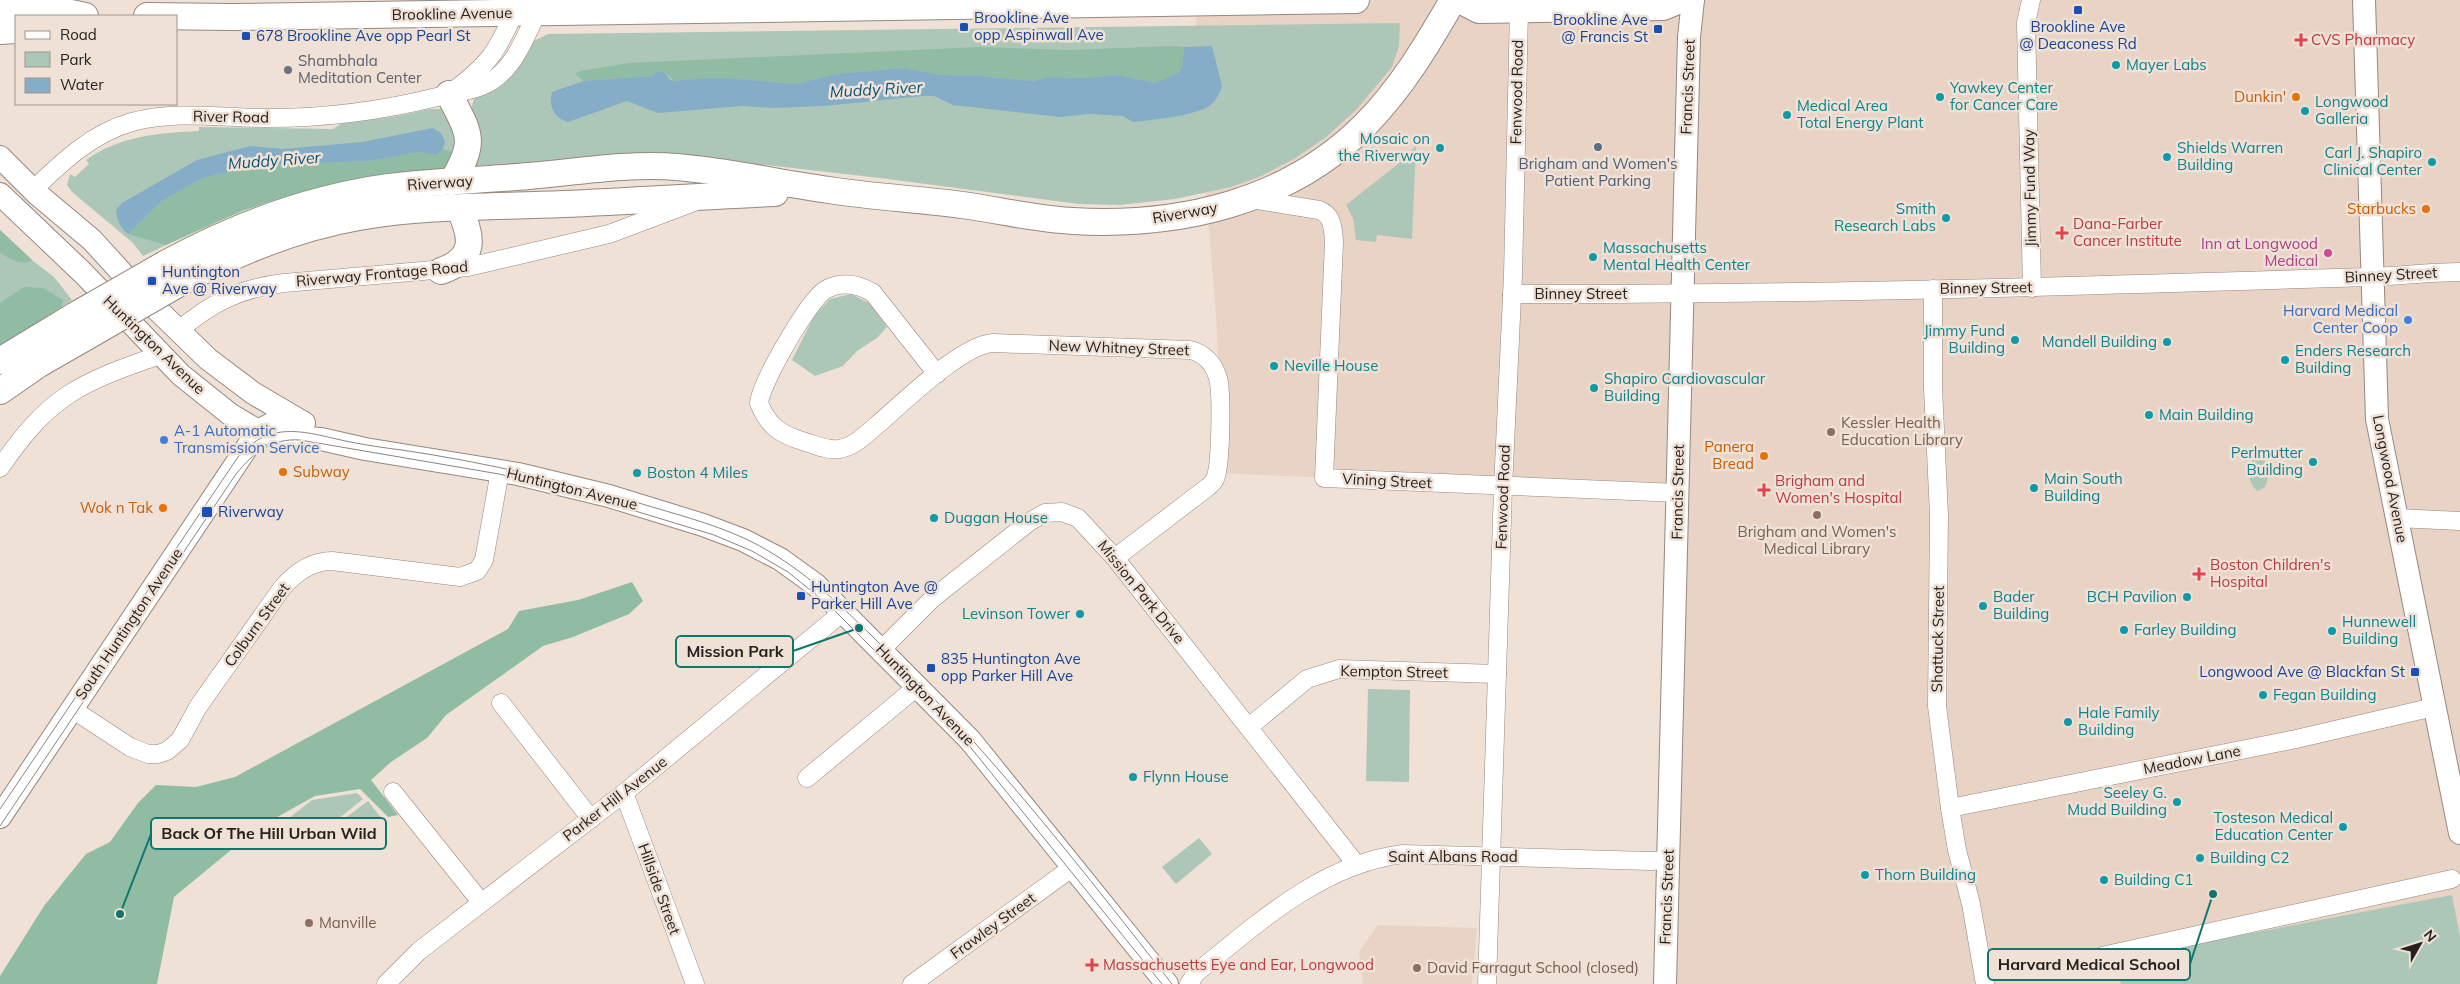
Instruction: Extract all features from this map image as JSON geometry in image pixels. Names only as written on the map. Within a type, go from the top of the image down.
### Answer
[{"type":"highway","points":[[0,0],[80,15]]},
{"type":"highway","name":"Brookline Avenue","points":[[153,15],[194,8],[525,13],[900,3],[1356,0]]},
{"type":"highway","name":"Riverway","points":[[80,326],[172,274],[232,230],[308,203],[378,189],[663,166],[831,191],[963,205],[1053,220],[1138,221],[1194,214],[1248,198],[1304,173],[1330,156],[1362,128],[1385,104],[1411,69],[1453,0]]},
{"type":"highway","points":[[1460,0],[1479,10],[1663,7],[1680,0]]},
{"type":"highway","points":[[0,9],[42,7]]},
{"type":"highway","points":[[0,31],[15,30]]},
{"type":"highway","points":[[449,94],[463,121],[469,145],[465,160],[452,182]]},
{"type":"highway","name":"Riverway","points":[[172,274],[316,226],[371,215],[459,208],[831,191]]},
{"type":"highway","points":[[441,271],[460,261],[468,250],[469,231],[459,208]]},
{"type":"highway","points":[[0,361],[80,326]]},
{"type":"highway","points":[[0,391],[39,364],[80,326]]},
{"type":"main road","name":"Francis Street","points":[[1665,984],[1682,292],[1689,37],[1692,0]]},
{"type":"main road","name":"Longwood Avenue","points":[[2364,0],[2377,419],[2460,833]]},
{"type":"main road","name":"Huntington Avenue","points":[[0,157],[33,190],[98,246],[178,331],[220,369],[253,393],[302,422],[321,439]]},
{"type":"main road","name":"Huntington Avenue","points":[[0,194],[55,247],[160,355],[218,405],[258,431],[280,436],[321,439],[500,470],[609,496],[730,535],[756,546],[792,567],[816,585],[918,686],[989,761],[1167,984]]},
{"type":"main road","points":[[220,369],[251,408],[258,421],[258,431],[273,423],[302,422]]},
{"type":"main road","name":"South Huntington Avenue","points":[[0,817],[258,431]]},
{"type":"street","name":"Jimmy Fund Way","points":[[2031,0],[2026,23],[2032,288]]},
{"type":"street","name":"Fenwood Road","points":[[1487,984],[1503,487],[1512,294],[1519,10]]},
{"type":"street","name":"River Road","points":[[33,190],[89,141],[121,126],[152,118],[185,115],[266,118],[330,116],[392,108],[449,94],[475,74],[493,56],[525,13]]},
{"type":"street","name":"Riverway Frontage Road","points":[[178,331],[211,306],[255,288],[293,282],[441,271],[510,258],[596,238],[652,220],[709,196]]},
{"type":"street","name":"Vining Street","points":[[1248,198],[1314,209],[1328,215],[1332,223],[1334,242],[1324,478],[1678,493]]},
{"type":"street","name":"Binney Street","points":[[1512,294],[2032,288],[2372,277],[2460,272]]},
{"type":"street","name":"New Whitney Street","points":[[937,374],[873,293],[860,286],[838,285],[826,290],[810,307],[765,382],[760,403],[769,424],[780,433],[827,449],[840,449],[863,436],[937,374],[971,349],[986,344],[1190,350],[1197,352],[1207,359],[1215,370],[1219,385],[1218,461],[1215,479],[1204,490],[1115,558]]},
{"type":"street","name":"Shattuck Street","points":[[1933,289],[1933,388],[1939,515],[1937,706],[1950,808],[1971,904],[1985,984]]},
{"type":"street","points":[[0,468],[36,421],[67,394],[98,377],[160,355]]},
{"type":"street","name":"Colburn Street","points":[[72,709],[130,747],[148,754],[158,754],[167,751],[180,740],[198,707],[282,588],[305,568],[323,561],[332,561],[454,576],[466,576],[478,570],[484,560],[500,470]]},
{"type":"street","name":"Mission Park Drive","points":[[881,650],[933,598],[1028,522],[1045,513],[1062,512],[1078,518],[1115,558],[1356,864]]},
{"type":"street","points":[[2397,518],[2460,521]]},
{"type":"street","name":"Parker Hill Avenue","points":[[386,984],[419,951],[624,793],[843,612]]},
{"type":"street","name":"Kempton Street","points":[[1249,727],[1307,679],[1339,669],[1498,674]]},
{"type":"street","points":[[807,778],[918,686]]},
{"type":"street","points":[[501,703],[591,819]]},
{"type":"street","name":"Meadow Lane","points":[[1950,808],[2296,739],[2434,707]]},
{"type":"street","points":[[393,792],[481,902]]},
{"type":"street","name":"Hillside Street","points":[[624,793],[695,984]]},
{"type":"street","name":"Saint Albans Road","points":[[1189,984],[1196,973],[1274,911],[1311,887],[1356,864],[1382,856],[1403,854],[1492,855],[1650,861],[1668,860]]},
{"type":"street","name":"Frawley Street","points":[[912,984],[1073,867]]},
{"type":"street","points":[[2102,956],[2452,879]]},
{"type":"shaded area","points":[[1198,0],[2460,0],[2460,984],[1665,984],[1677,493],[1216,473],[1219,385],[1216,314],[1198,101],[1204,65],[1196,25]]},
{"type":"shaded area","name":"David Farragut School (closed)","points":[[1378,925],[1477,928],[1472,984],[1363,984],[1359,952]]},
{"type":"green space","points":[[1400,23],[1399,46],[1392,67],[1356,110],[1326,137],[1294,159],[1261,176],[1231,187],[1175,199],[1119,205],[1079,204],[880,178],[679,155],[476,166],[471,109],[474,98],[530,43],[548,34]]},
{"type":"green space","points":[[980,47],[1067,50],[1184,47],[1182,68],[1178,73],[1155,83],[1119,75],[1083,78],[1049,77],[1034,81],[941,75],[903,68],[836,74],[796,84],[727,78],[674,81],[664,71],[656,72],[652,76],[584,81],[575,74],[580,71],[629,63]]},
{"type":"green space","points":[[430,109],[441,109],[449,120],[454,135],[456,153],[270,201],[214,222],[143,256],[133,243],[72,192],[67,185],[70,174],[75,177],[89,164],[86,160],[112,146],[140,137],[199,131],[199,127],[333,129],[342,123],[392,117]]},
{"type":"green space","points":[[1416,145],[1412,239],[1377,235],[1376,242],[1356,240],[1353,218],[1346,205],[1403,160]]},
{"type":"green space","points":[[443,149],[456,153],[447,166],[440,170],[336,184],[301,192],[244,210],[166,245],[128,234],[163,200],[201,179],[218,174],[274,165],[368,161],[420,152],[436,155]]},
{"type":"green space","points":[[0,230],[32,260],[54,277],[72,300],[0,347]]},
{"type":"green space","points":[[0,230],[32,260],[23,263],[0,253]]},
{"type":"green space","points":[[24,287],[43,288],[63,300],[62,306],[0,347],[0,303]]},
{"type":"green space","points":[[851,294],[871,304],[887,327],[877,338],[857,351],[843,366],[815,376],[792,360],[814,316],[830,299]]},
{"type":"green space","points":[[2259,454],[2267,464],[2268,478],[2265,487],[2258,491],[2251,483],[2249,472],[2252,461]]},
{"type":"green space","points":[[632,582],[643,601],[629,614],[573,637],[543,646],[446,715],[427,738],[391,762],[371,780],[398,815],[388,817],[360,789],[315,796],[248,836],[174,897],[157,984],[0,984],[0,976],[44,906],[86,854],[110,842],[138,803],[156,785],[196,787],[235,777],[508,629],[519,611],[578,600]]},
{"type":"green space","points":[[1368,689],[1410,690],[1409,782],[1366,781]]},
{"type":"green space","points":[[357,793],[363,799],[323,831],[289,818],[312,800]]},
{"type":"green space","points":[[368,801],[382,819],[343,850],[328,831]]},
{"type":"green space","points":[[1199,838],[1212,854],[1176,884],[1162,867]]},
{"type":"green space","points":[[2452,895],[2460,937],[2460,984],[2121,984],[2116,959]]},
{"type":"water","name":"Muddy River","points":[[1212,46],[1222,86],[1212,104],[1199,111],[1133,122],[1123,116],[1089,114],[1060,117],[953,105],[934,96],[922,96],[824,106],[774,108],[742,106],[658,113],[627,101],[568,122],[559,118],[553,111],[551,102],[552,92],[584,81],[652,76],[656,72],[664,71],[670,80],[674,81],[727,78],[796,84],[836,74],[903,68],[941,75],[1034,81],[1049,77],[1083,78],[1119,75],[1155,83],[1178,73],[1182,68],[1184,47]]},
{"type":"water","name":"Muddy River","points":[[433,128],[441,133],[445,141],[443,149],[436,155],[420,152],[368,161],[274,165],[218,174],[201,179],[163,200],[128,234],[121,226],[117,217],[116,210],[122,203],[197,160],[250,146],[283,149],[362,142]]},
{"type":"tram line","points":[[0,809],[238,457],[251,445],[264,437],[277,433],[291,432],[319,435],[465,461],[587,489],[677,514],[718,528],[758,545],[778,557],[815,584],[850,614],[972,739],[1074,860],[1172,984]]},
{"type":"tram line","points":[[0,826],[236,474],[256,453],[264,448],[272,444],[300,440],[499,474],[563,489],[714,535],[752,551],[788,572],[830,606],[967,743],[1162,984]]},
{"type":"place","name":"Brookline Ave @ Deaconess Rd","points":[[2078,10]]},
{"type":"place","name":"Brookline Ave opp Aspinwall Ave","points":[[964,27]]},
{"type":"place","name":"Brookline Ave @ Francis St","points":[[1658,29]]},
{"type":"place","name":"678 Brookline Ave opp Pearl St","points":[[246,36]]},
{"type":"place","name":"CVS Pharmacy","points":[[2301,40]]},
{"type":"place","name":"Mayer Labs","points":[[2116,65]]},
{"type":"place","name":"Shambhala Meditation Center","points":[[288,70]]},
{"type":"place","name":"Yawkey Center for Cancer Care","points":[[1940,97]]},
{"type":"place","name":"Dunkin'","points":[[2296,97]]},
{"type":"place","name":"Longwood Galleria","points":[[2305,111]]},
{"type":"place","name":"Medical Area Total Energy Plant","points":[[1787,115]]},
{"type":"place","name":"Brigham and Women's Patient Parking","points":[[1598,147]]},
{"type":"place","name":"Mosaic on the Riverway","points":[[1440,148]]},
{"type":"place","name":"Shields Warren Building","points":[[2167,157]]},
{"type":"place","name":"Carl J. Shapiro Clinical Center","points":[[2432,162]]},
{"type":"place","name":"Starbucks","points":[[2426,209]]},
{"type":"place","name":"Smith Research Labs","points":[[1946,218]]},
{"type":"place","name":"Dana-Farber Cancer Institute","points":[[2062,233]]},
{"type":"place","name":"Inn at Longwood Medical","points":[[2328,253]]},
{"type":"place","name":"Massachusetts Mental Health Center","points":[[1593,257]]},
{"type":"place","name":"Huntington Ave @ Riverway","points":[[152,281]]},
{"type":"place","name":"Harvard Medical Center Coop","points":[[2408,320]]},
{"type":"place","name":"Jimmy Fund Building","points":[[2015,340]]},
{"type":"place","name":"Mandell Building","points":[[2167,342]]},
{"type":"place","name":"Enders Research Building","points":[[2285,360]]},
{"type":"place","name":"Neville House","points":[[1274,366]]},
{"type":"place","name":"Shapiro Cardiovascular Building","points":[[1594,388]]},
{"type":"place","name":"Main Building","points":[[2149,415]]},
{"type":"place","name":"Kessler Health Education Library","points":[[1831,432]]},
{"type":"place","name":"A-1 Automatic Transmission Service","points":[[164,440]]},
{"type":"place","name":"Panera Bread","points":[[1764,456]]},
{"type":"place","name":"Perlmutter Building","points":[[2313,462]]},
{"type":"place","name":"Subway","points":[[283,472]]},
{"type":"place","name":"Boston 4 Miles","points":[[637,473]]},
{"type":"place","name":"Main South Building","points":[[2034,488]]},
{"type":"place","name":"Brigham and Women's Hospital","points":[[1764,490]]},
{"type":"place","name":"Wok n Tak","points":[[163,508]]},
{"type":"place","name":"Riverway","points":[[207,512]]},
{"type":"place","name":"Brigham and Women's Medical Library","points":[[1817,515]]},
{"type":"place","name":"Duggan House","points":[[934,518]]},
{"type":"place","name":"Boston Children's Hospital","points":[[2199,574]]},
{"type":"place","name":"Huntington Ave @ Parker Hill Ave","points":[[801,596]]},
{"type":"place","name":"BCH Pavilion","points":[[2187,597]]},
{"type":"place","name":"Bader Building","points":[[1983,606]]},
{"type":"place","name":"Levinson Tower","points":[[1080,614]]},
{"type":"place","name":"Mission Park","points":[[859,628]]},
{"type":"place","name":"Farley Building","points":[[2124,630]]},
{"type":"place","name":"Hunnewell Building","points":[[2332,631]]},
{"type":"place","name":"835 Huntington Ave opp Parker Hill Ave","points":[[931,668]]},
{"type":"place","name":"Longwood Ave @ Blackfan St","points":[[2415,672]]},
{"type":"place","name":"Fegan Building","points":[[2263,695]]},
{"type":"place","name":"Hale Family Building","points":[[2068,722]]},
{"type":"place","name":"Flynn House","points":[[1133,777]]},
{"type":"place","name":"Seeley G. Mudd Building","points":[[2177,802]]},
{"type":"place","name":"Tosteson Medical Education Center","points":[[2343,827]]},
{"type":"place","name":"Building C2","points":[[2200,858]]},
{"type":"place","name":"Thorn Building","points":[[1865,875]]},
{"type":"place","name":"Building C1","points":[[2104,880]]},
{"type":"place","name":"Harvard Medical School","points":[[2213,894]]},
{"type":"place","name":"Back Of The Hill Urban Wild","points":[[120,914]]},
{"type":"place","name":"Manville","points":[[309,923]]},
{"type":"place","name":"Massachusetts Eye and Ear, Longwood","points":[[1092,965]]},
{"type":"place","name":"David Farragut School (closed)","points":[[1417,968]]}]
